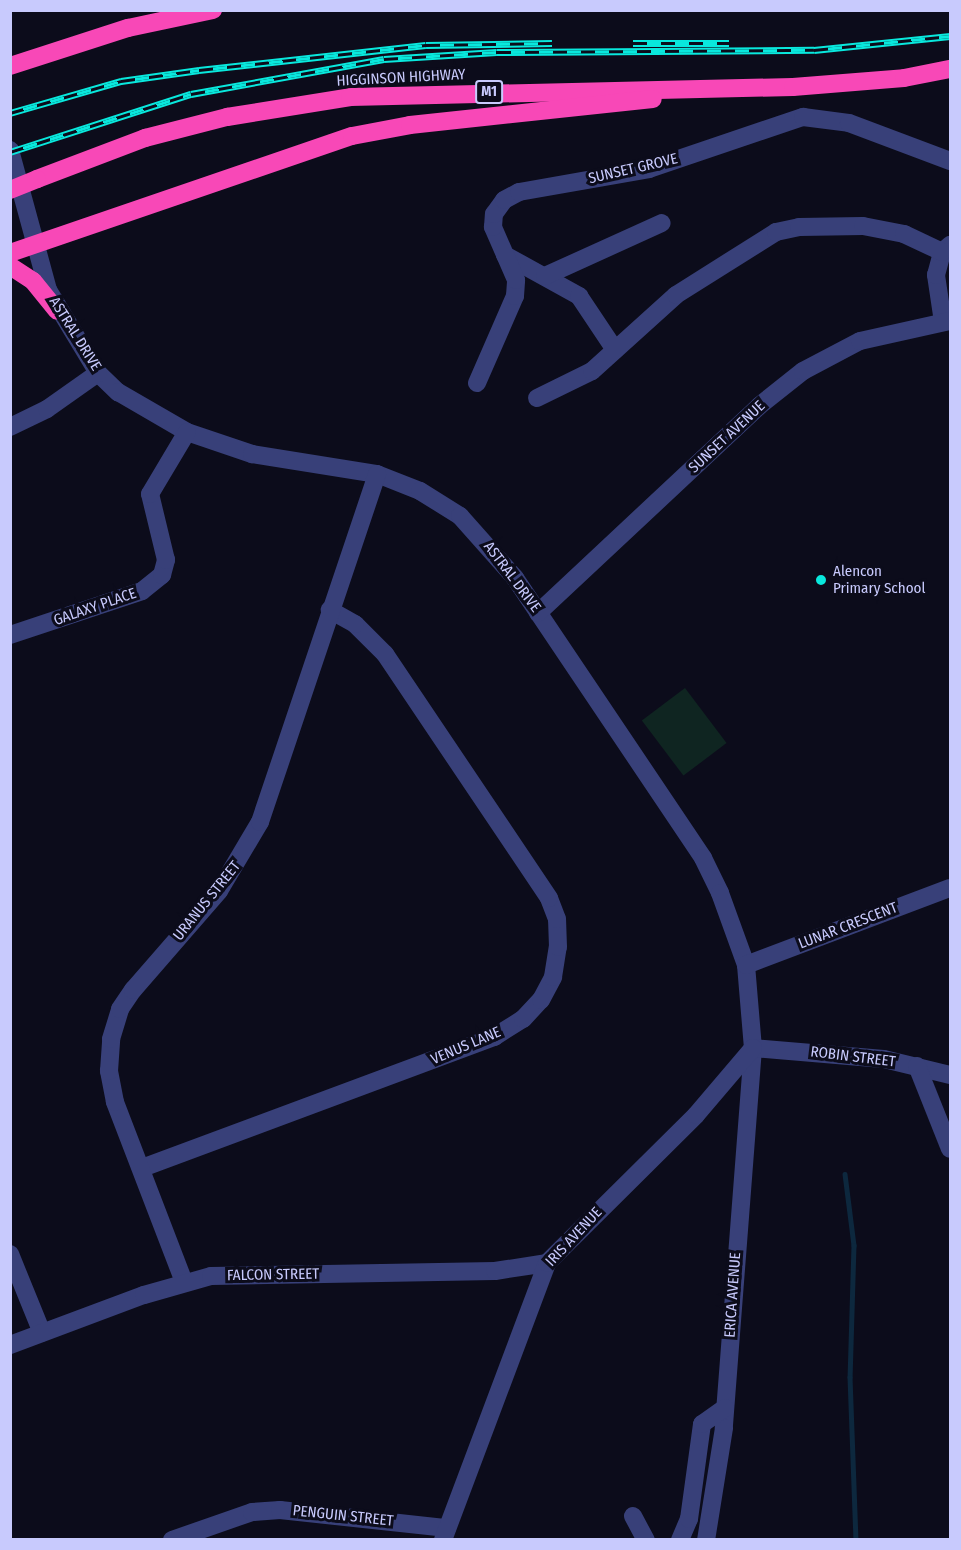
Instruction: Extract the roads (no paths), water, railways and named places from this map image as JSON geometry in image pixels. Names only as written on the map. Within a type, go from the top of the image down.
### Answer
[{"type":"highway","points":[[15,65],[128,28],[213,10]]},
{"type":"highway","name":"HIGGINSON HIGHWAY","points":[[10,190],[145,138],[227,117],[350,97],[793,87],[904,78],[951,69]]},
{"type":"highway","points":[[10,253],[352,136],[506,114],[793,87]]},
{"type":"highway","points":[[10,266],[33,281],[57,311]]},
{"type":"street","name":"SUNSET GROVE","points":[[477,383],[515,296],[516,280],[493,227],[495,214],[519,192],[649,169],[779,121],[821,117],[849,123],[951,161]]},
{"type":"street","name":"ASTRAL DRIVE","points":[[10,150],[35,246],[57,311],[98,373],[118,392],[186,432],[252,454],[377,474],[420,491],[460,516],[500,558],[703,858],[746,965],[753,1048]]},
{"type":"street","points":[[545,276],[662,223]]},
{"type":"street","points":[[537,399],[592,371],[685,288],[777,232],[799,227],[863,226],[904,234],[946,249],[936,275],[947,321]]},
{"type":"street","points":[[505,255],[545,276],[587,305],[615,350]]},
{"type":"street","name":"SUNSET AVENUE","points":[[538,613],[759,406],[803,370],[860,341],[947,321]]},
{"type":"street","points":[[10,427],[47,409],[98,373]]},
{"type":"street","name":"GALAXY PLACE","points":[[10,635],[142,591],[162,575],[166,560],[150,495],[186,432]]},
{"type":"street","name":"URANUS STREET","points":[[184,1282],[115,1102],[109,1071],[120,1009],[244,854],[277,778],[330,610],[377,474]]},
{"type":"street","name":"VENUS LANE","points":[[142,1168],[494,1037],[523,1020],[541,1000],[553,977],[557,919],[549,898],[386,654],[355,624],[330,610]]},
{"type":"street","name":"LUNAR CRESCENT","points":[[746,965],[951,888]]},
{"type":"street","name":"ROBIN STREET","points":[[753,1048],[916,1066],[951,1075]]},
{"type":"street","name":"IRIS AVENUE","points":[[445,1534],[547,1263],[696,1115],[753,1048]]},
{"type":"street","name":"ERICA AVENUE","points":[[706,1539],[725,1408],[753,1048]]},
{"type":"street","points":[[916,1066],[951,1149]]},
{"type":"street","points":[[10,1254],[42,1333]]},
{"type":"street","name":"FALCON STREET","points":[[10,1345],[184,1282],[211,1276],[495,1271],[547,1263]]},
{"type":"street","points":[[680,1539],[689,1518],[702,1424],[725,1408]]},
{"type":"street","name":"PENGUIN STREET","points":[[172,1539],[252,1512],[280,1510],[445,1534]]},
{"type":"street","points":[[633,1516],[646,1539]]},
{"type":"waterway","points":[[845,1174],[854,1245],[850,1377],[856,1540]]},
{"type":"railway","points":[[10,152],[191,94],[384,59],[497,52],[814,50],[950,36]]},
{"type":"railway","points":[[10,113],[121,81],[199,70],[426,45],[552,43]]},
{"type":"railway","points":[[633,43],[729,43]]},
{"type":"place","name":"Alencon Primary School","points":[[821,580]]}]
